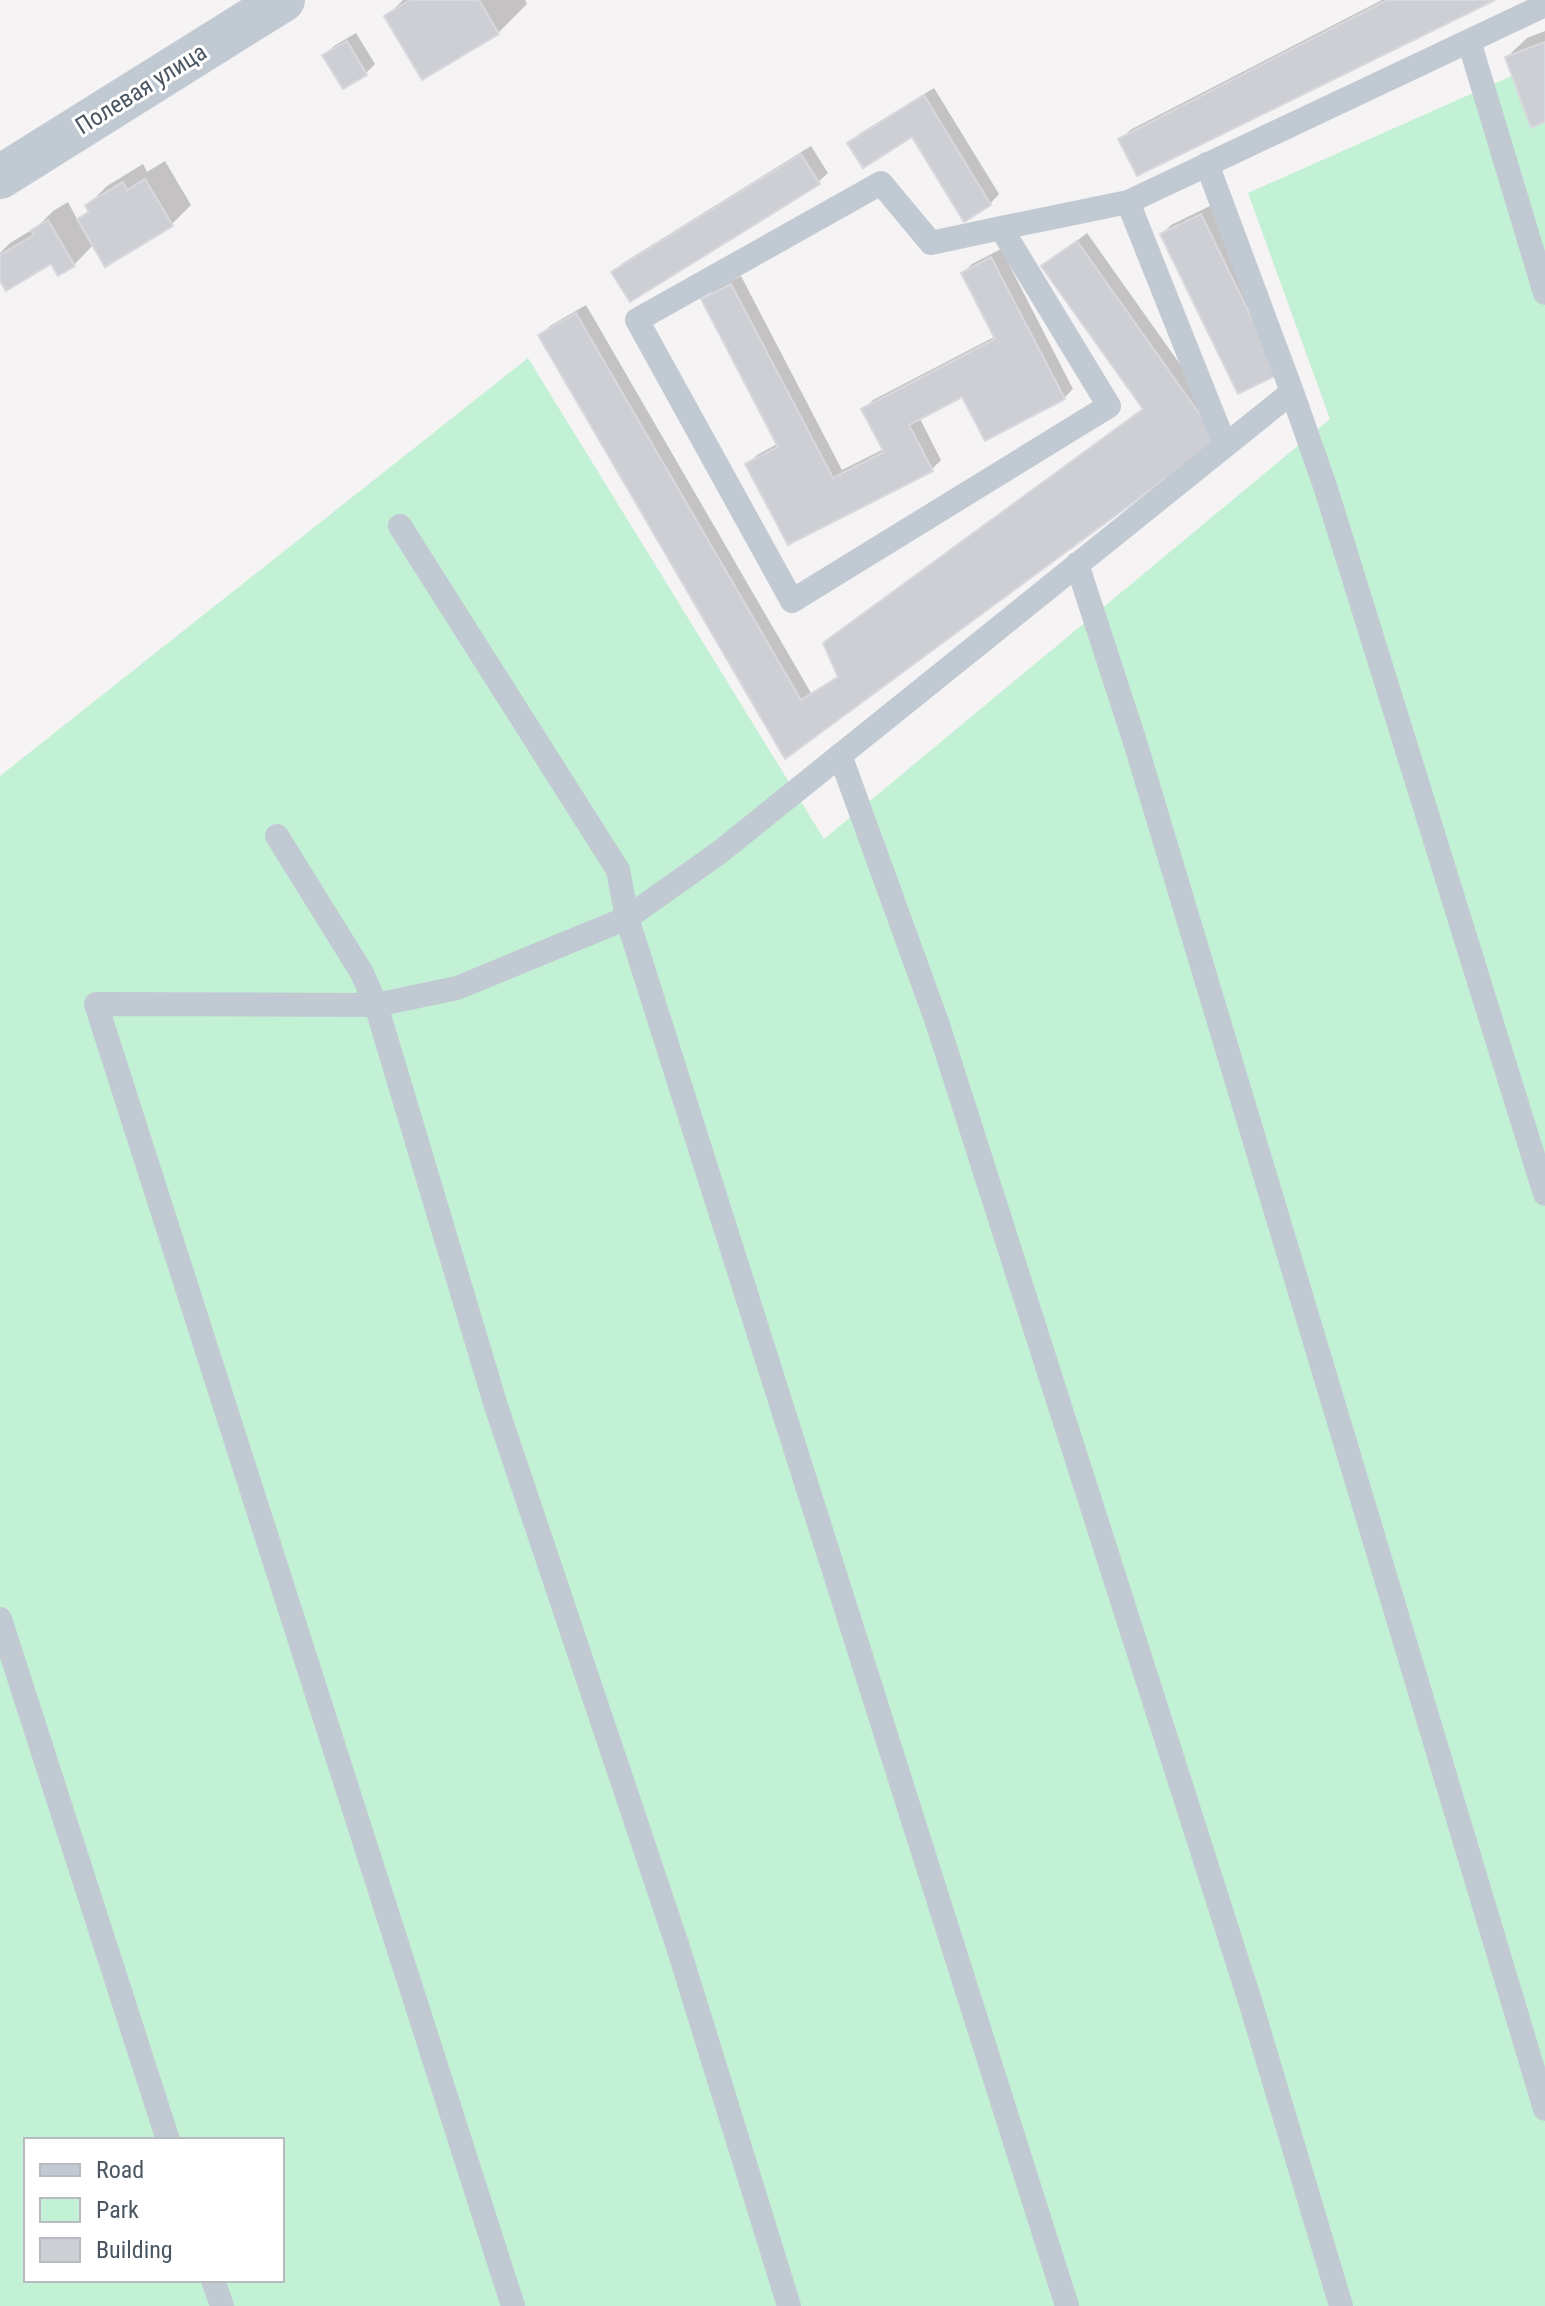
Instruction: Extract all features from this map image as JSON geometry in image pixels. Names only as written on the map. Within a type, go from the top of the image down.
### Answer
[{"type":"street","name":"Полевая улица","points":[[0,177],[283,0]]},
{"type":"lane","points":[[1001,228],[1109,406],[792,601],[637,320],[881,183],[931,243],[1001,228],[1128,202],[1545,5]]},
{"type":"lane","points":[[1469,41],[1545,293]]},
{"type":"lane","points":[[1207,164],[1331,504],[1545,1194]]},
{"type":"lane","points":[[1128,202],[1225,445]]},
{"type":"lane","points":[[513,2306],[96,1004],[376,1005],[457,988],[627,918],[720,852],[1292,392]]},
{"type":"lane","points":[[400,526],[618,870],[627,918],[1067,2306]]},
{"type":"lane","points":[[1077,564],[1135,742],[1545,2109]]},
{"type":"lane","points":[[840,755],[937,1022],[1250,2001],[1341,2306]]},
{"type":"lane","points":[[277,836],[362,973],[376,1005],[496,1406],[678,1947],[789,2306]]},
{"type":"lane","points":[[0,1619],[167,2138]]},
{"type":"lane","points":[[214,2282],[222,2306]]},
{"type":"green space","points":[[1545,61],[1545,2306],[0,2306],[0,776],[528,358],[824,839],[1330,419],[1248,193]]},
{"type":"building","points":[[410,0],[479,0],[499,34],[422,80],[384,16]]},
{"type":"building","points":[[1387,0],[1495,0],[1137,176],[1118,139]]},
{"type":"building","points":[[347,41],[367,75],[343,89],[322,55]]},
{"type":"building","points":[[1545,42],[1545,122],[1531,128],[1505,57]]},
{"type":"building","points":[[924,95],[991,205],[964,222],[912,137],[863,168],[847,143]]},
{"type":"building","points":[[801,154],[820,184],[630,302],[611,272]]},
{"type":"building","points":[[145,179],[173,226],[105,267],[77,219],[89,212],[85,205],[123,182],[127,190]]},
{"type":"building","points":[[1201,214],[1279,374],[1238,394],[1160,234]]},
{"type":"building","points":[[48,220],[75,266],[58,276],[51,264],[6,291],[0,281],[0,255],[34,235],[31,230]]},
{"type":"building","points":[[1077,241],[1218,440],[785,759],[538,335],[576,313],[801,700],[838,677],[823,643],[1143,409],[1041,266]]},
{"type":"building","points":[[991,257],[1065,399],[985,441],[962,397],[909,425],[933,471],[788,545],[745,464],[778,447],[701,299],[731,284],[833,478],[884,452],[861,409],[995,339],[961,273]]}]
